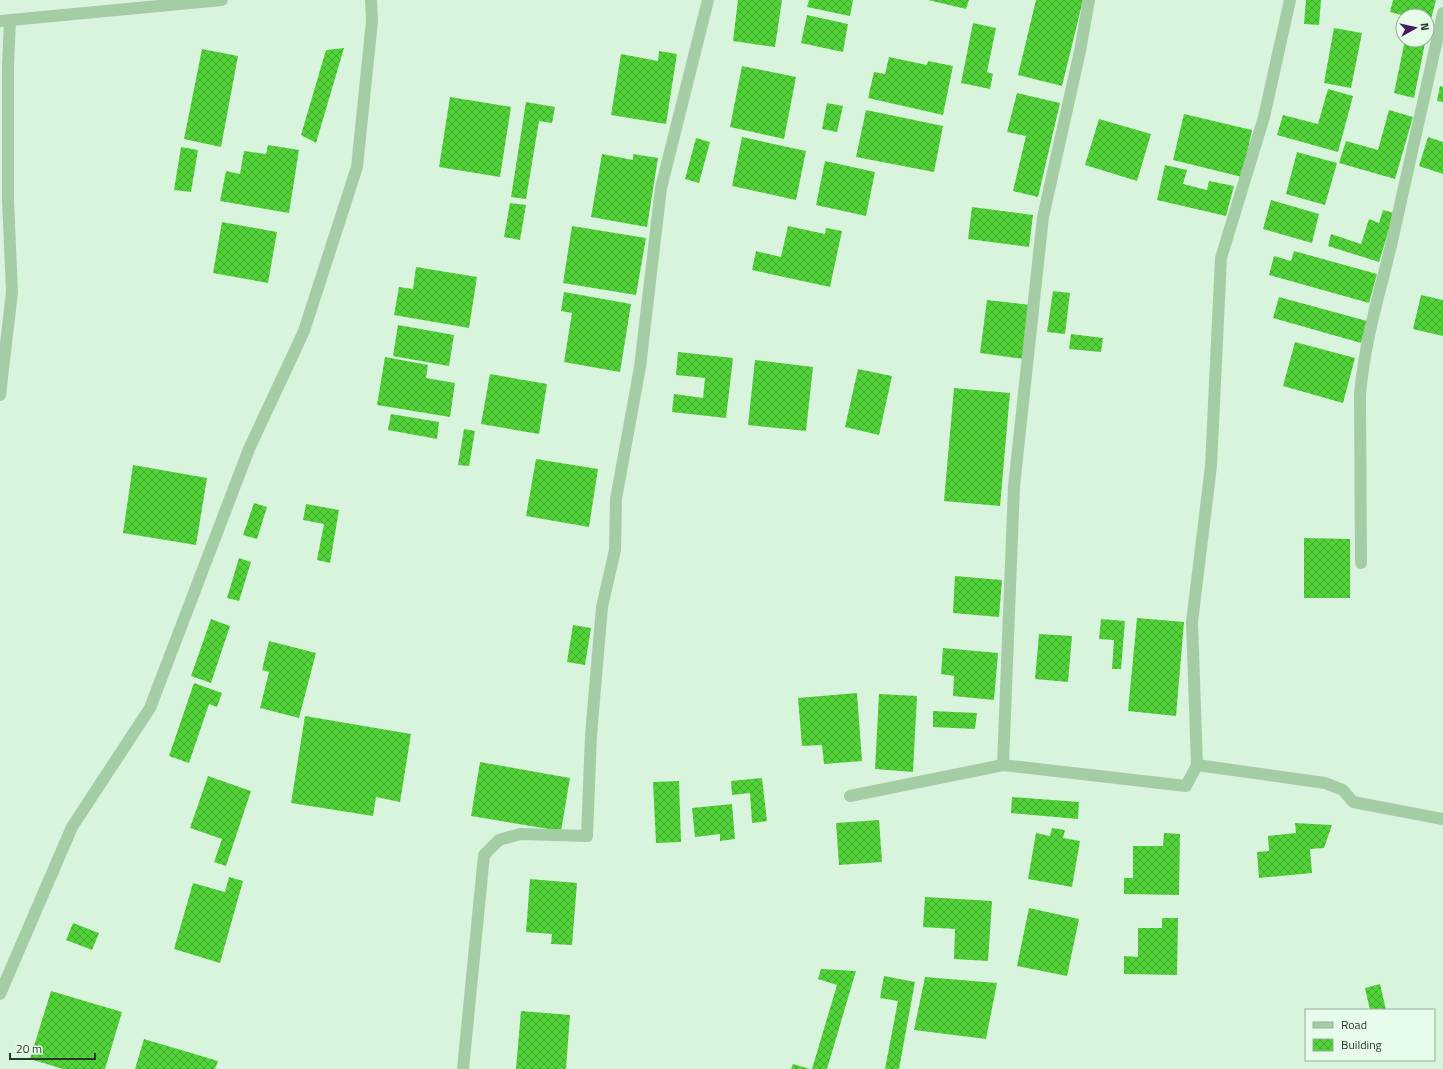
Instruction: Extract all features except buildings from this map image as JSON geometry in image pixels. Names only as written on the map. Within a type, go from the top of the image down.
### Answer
[{"type":"street","points":[[0,395],[12,292],[8,200],[8,66],[5,21],[222,0]]},
{"type":"street","points":[[0,994],[72,827],[150,708],[249,449],[304,331],[357,167],[372,21],[371,0]]},
{"type":"street","points":[[463,1069],[484,855],[499,840],[520,834],[587,836],[591,735],[602,607],[615,550],[616,499],[640,367],[661,188],[708,0]]},
{"type":"street","points":[[1004,765],[1014,486],[1042,225],[1080,51],[1089,0]]},
{"type":"street","points":[[850,796],[1004,765],[1186,786],[1197,765],[1192,622],[1211,466],[1221,258],[1264,117],[1290,0]]},
{"type":"street","points":[[1361,563],[1360,395],[1362,368],[1443,13]]},
{"type":"street","points":[[1197,765],[1325,783],[1343,790],[1353,802],[1443,819]]}]
